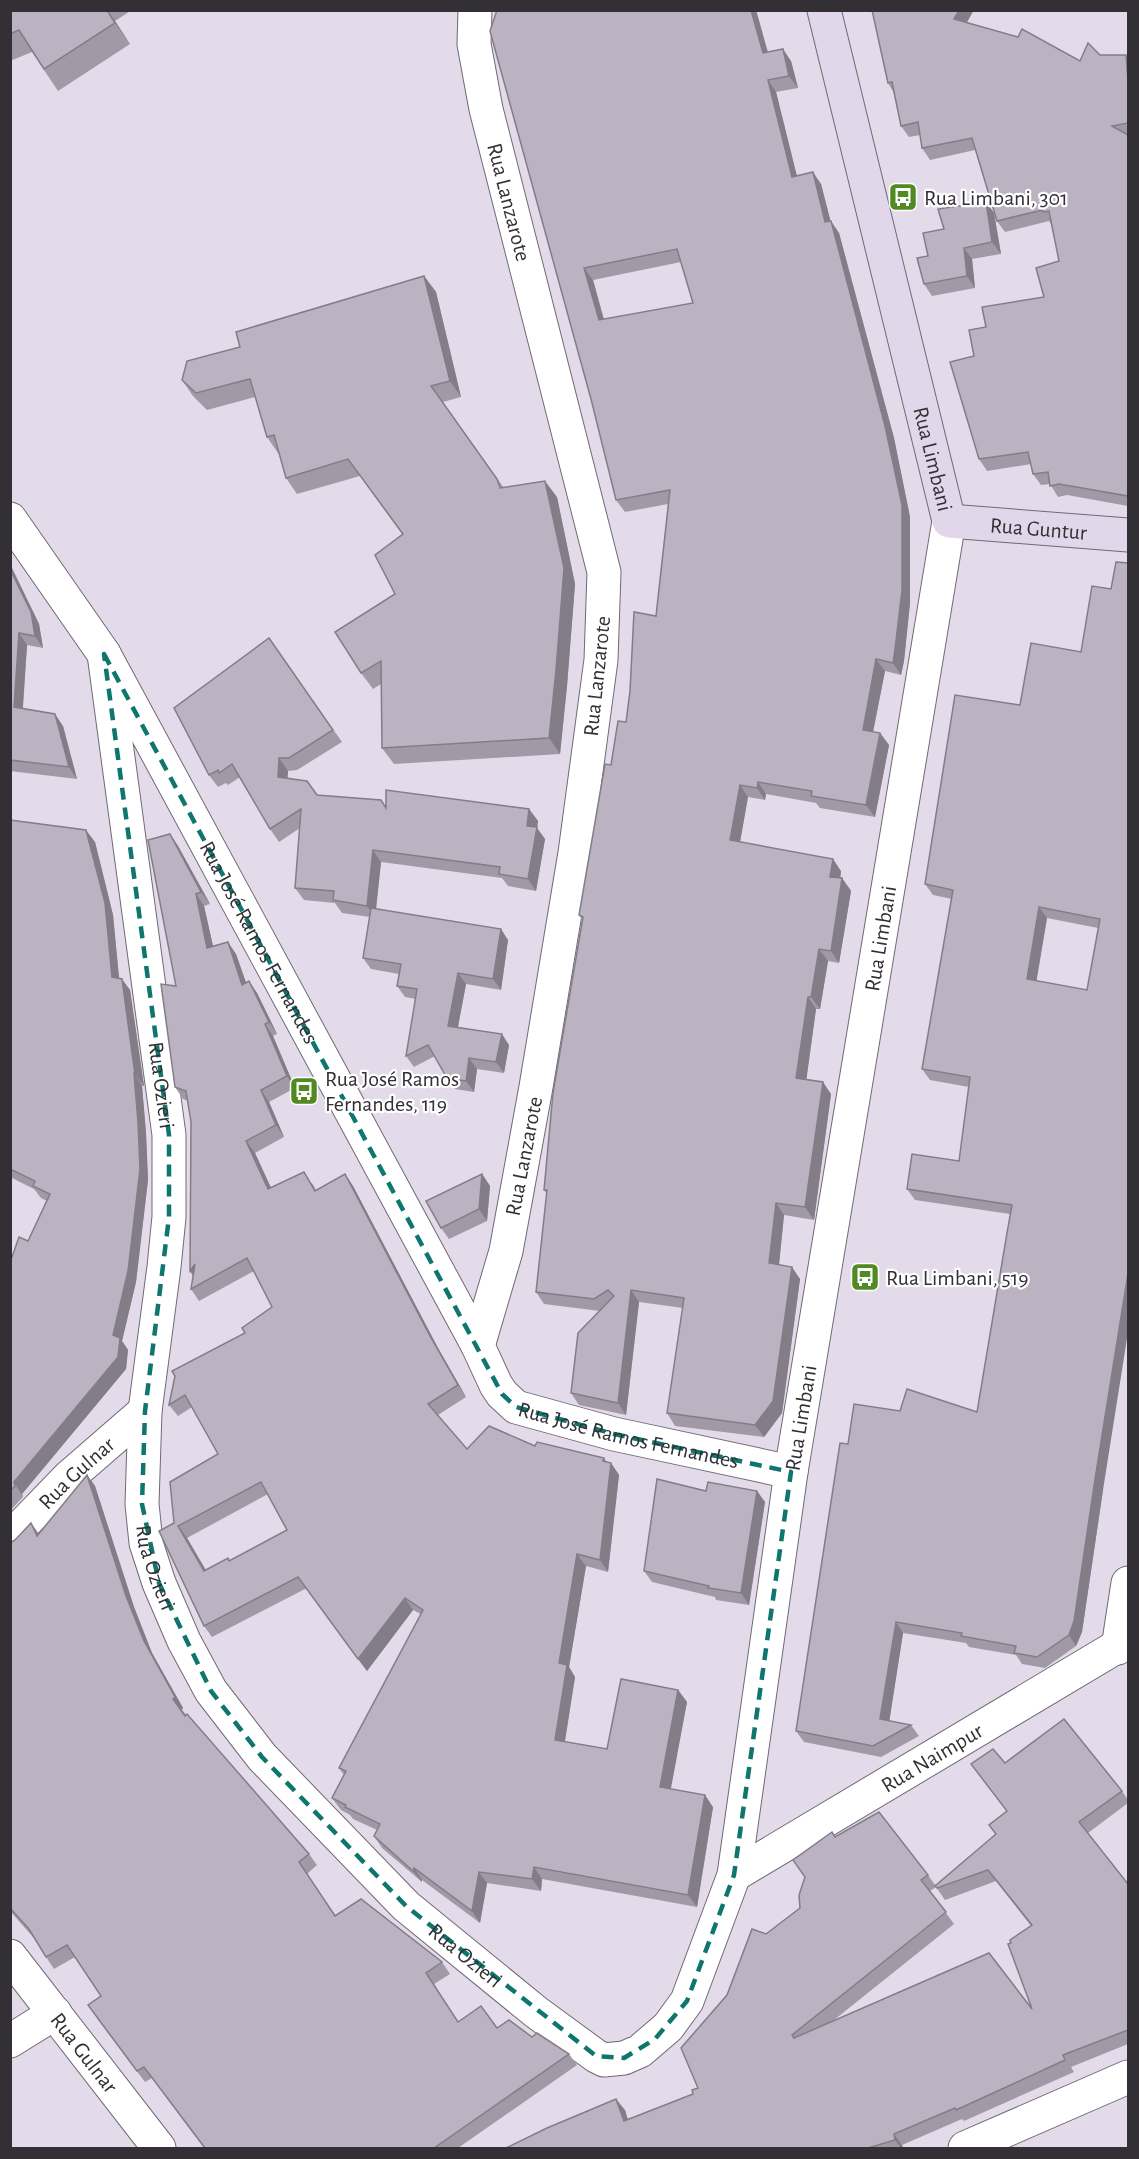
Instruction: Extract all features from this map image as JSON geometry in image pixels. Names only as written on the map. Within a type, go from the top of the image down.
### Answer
[{"type":"main road","name":"Rua Limbani","points":[[824,10],[949,521]]},
{"type":"main road","name":"Rua Guntur","points":[[949,521],[1128,535]]},
{"type":"street","name":"Rua Lanzarote","points":[[475,10],[474,44],[486,110],[604,572],[601,660],[575,854],[506,1251],[478,1346]]},
{"type":"street","name":"Rua José Ramos Fernandes","points":[[10,519],[104,654],[502,1394],[516,1407],[614,1434],[791,1472]]},
{"type":"street","name":"Rua Limbani","points":[[734,1875],[791,1472],[949,521]]},
{"type":"street","name":"Rua Ozieri","points":[[104,654],[169,1136],[169,1217],[145,1411],[142,1503],[146,1543],[159,1583],[184,1641],[211,1691],[262,1757],[406,1906],[536,2012],[604,2060],[624,2058],[640,2051],[668,2027],[687,2001],[734,1875]]},
{"type":"street","name":"Rua Gulnar","points":[[10,1538],[69,1477],[145,1411]]},
{"type":"street","points":[[1123,1644],[1128,1583]]},
{"type":"street","name":"Rua Naimpur","points":[[734,1875],[1123,1644]]},
{"type":"street","name":"Rua Gulnar","points":[[10,1956],[159,2148]]},
{"type":"street","points":[[10,2041],[56,2013]]},
{"type":"street","points":[[965,2148],[1128,2077]]},
{"type":"highlighted area","points":[[104,654],[502,1394],[516,1407],[614,1434],[791,1472],[734,1875],[687,2001],[655,2039],[624,2058],[596,2056],[406,1906],[262,1757],[211,1691],[159,1583],[142,1504],[145,1411],[169,1217],[169,1135]]},
{"type":"building","points":[[10,10],[107,10],[115,23],[44,69],[19,30],[10,34]]},
{"type":"building","points":[[497,10],[751,10],[763,53],[783,49],[789,76],[768,80],[792,177],[813,172],[825,222],[831,221],[885,426],[902,505],[902,590],[893,663],[876,659],[863,730],[880,733],[866,805],[811,796],[812,791],[758,782],[757,788],[740,785],[730,840],[833,859],[830,877],[842,878],[831,951],[819,949],[811,997],[808,997],[796,1078],[823,1082],[805,1207],[776,1203],[769,1263],[792,1267],[773,1401],[755,1425],[667,1413],[684,1298],[631,1290],[618,1403],[571,1393],[578,1333],[614,1296],[608,1290],[594,1299],[536,1292],[547,1190],[544,1190],[553,1093],[583,917],[579,915],[605,764],[611,765],[618,721],[626,722],[634,612],[656,616],[670,490],[616,500],[591,399],[490,31]],"holes":[[[677,249],[693,303],[599,320],[584,268]]]},
{"type":"building","points":[[872,10],[959,10],[954,19],[1018,37],[1022,29],[1080,61],[1088,43],[1100,55],[1126,55],[1128,123],[1112,126],[1128,135],[1128,496],[1059,484],[1050,486],[1048,472],[1033,474],[1028,452],[979,459],[950,362],[974,356],[969,330],[986,327],[982,307],[1044,297],[1036,268],[1059,261],[1049,211],[1043,212],[1042,210],[997,221],[972,138],[922,148],[918,122],[901,126],[892,82],[888,83]]},
{"type":"building","points":[[986,202],[992,242],[964,248],[967,276],[924,284],[917,258],[928,256],[923,233],[944,229],[938,209]]},
{"type":"building","points":[[424,276],[450,381],[431,386],[497,479],[500,488],[545,481],[564,568],[549,738],[382,748],[381,661],[361,673],[335,632],[395,594],[375,555],[403,534],[348,459],[286,478],[274,435],[267,437],[250,379],[196,393],[182,380],[187,361],[240,347],[236,332]]},
{"type":"building","points":[[1116,562],[1128,563],[1128,1273],[1074,1621],[1069,1635],[1037,1657],[1014,1653],[1016,1646],[961,1636],[962,1633],[896,1622],[880,1719],[911,1725],[873,1746],[796,1731],[840,1443],[848,1444],[854,1404],[900,1411],[907,1389],[977,1412],[1012,1205],[907,1189],[912,1154],[959,1161],[970,1077],[922,1069],[953,890],[925,884],[955,695],[1020,705],[1031,643],[1081,652],[1092,586],[1111,589]],"holes":[[[1039,907],[1100,919],[1087,990],[1027,979]]]},
{"type":"building","points":[[10,569],[31,612],[35,636],[19,633],[14,707],[55,714],[69,767],[10,760]]},
{"type":"building","points":[[269,638],[333,730],[289,758],[279,758],[278,777],[307,781],[317,795],[381,800],[386,808],[386,790],[529,809],[527,826],[537,827],[528,879],[499,874],[500,867],[373,850],[367,906],[333,900],[334,891],[295,888],[301,809],[270,829],[232,764],[219,773],[218,770],[209,775],[174,708]]},
{"type":"building","points":[[10,820],[86,830],[105,903],[112,977],[122,979],[135,1075],[140,1169],[128,1271],[113,1335],[120,1338],[118,1357],[14,1482],[15,1486],[10,1491],[10,1256],[12,1257],[19,1237],[28,1241],[50,1194],[33,1186],[35,1181],[10,1169]]},
{"type":"building","points":[[170,834],[201,892],[196,894],[207,948],[228,942],[242,985],[249,981],[269,1022],[265,1024],[287,1076],[261,1090],[276,1125],[246,1141],[268,1189],[304,1172],[315,1191],[345,1174],[458,1385],[428,1404],[467,1449],[489,1426],[535,1446],[537,1442],[604,1458],[603,1461],[611,1463],[600,1560],[577,1554],[559,1663],[567,1665],[555,1740],[607,1749],[621,1679],[678,1690],[660,1787],[705,1795],[688,1895],[534,1867],[532,1879],[479,1872],[472,1911],[414,1868],[413,1871],[374,1836],[380,1824],[332,1798],[346,1771],[339,1768],[423,1610],[405,1598],[358,1659],[298,1577],[204,1626],[159,1531],[174,1523],[170,1482],[218,1454],[185,1395],[169,1405],[175,1376],[172,1371],[245,1333],[242,1328],[272,1307],[247,1258],[191,1289],[195,1264],[190,1271],[191,1122],[186,1091],[175,1087],[161,984],[176,986],[148,840]],"holes":[[[261,1482],[287,1530],[229,1561],[228,1558],[204,1571],[178,1526]]]},
{"type":"building","points":[[371,908],[501,929],[493,979],[458,973],[448,1026],[502,1034],[496,1062],[469,1058],[466,1081],[447,1078],[428,1045],[406,1056],[417,989],[397,986],[401,964],[363,958]]},
{"type":"building","points":[[482,1174],[479,1209],[441,1228],[426,1201]]},
{"type":"building","points":[[87,1475],[126,1596],[144,1641],[175,1697],[173,1699],[185,1716],[187,1714],[309,1854],[299,1862],[335,1916],[361,1899],[442,1962],[426,1973],[458,2022],[481,2006],[497,2028],[509,2020],[532,2037],[537,2033],[569,2054],[434,2148],[205,2148],[144,2067],[137,2071],[88,2005],[101,1996],[67,1945],[46,1957],[29,1929],[10,1908],[10,1543],[31,1523],[37,1536]]},
{"type":"building","points":[[657,1479],[706,1491],[708,1482],[757,1491],[741,1593],[708,1588],[709,1586],[644,1571]]},
{"type":"building","points":[[1064,1719],[1122,1791],[1079,1822],[1128,1884],[1128,2030],[1063,2055],[1065,2060],[956,2110],[955,2108],[894,2134],[895,2140],[868,2148],[506,2148],[616,2099],[624,2121],[693,2094],[692,2090],[698,2088],[681,2048],[727,1995],[752,1929],[766,1934],[800,1908],[799,1895],[805,1877],[793,1860],[832,1832],[835,1837],[879,1812],[928,1875],[921,1880],[946,1912],[792,2035],[794,2038],[989,1953],[1032,2009],[1008,1944],[1011,1943],[1010,1940],[1032,1925],[988,1870],[937,1888],[935,1886],[996,1834],[989,1825],[1007,1811],[971,1764],[993,1749],[1005,1763]]},
{"type":"place","name":"Rua Limbani, 301","points":[[903,197]]},
{"type":"place","name":"Rua José Ramos Fernandes, 119","points":[[304,1091]]},
{"type":"place","name":"Rua Limbani, 519","points":[[865,1277]]}]
